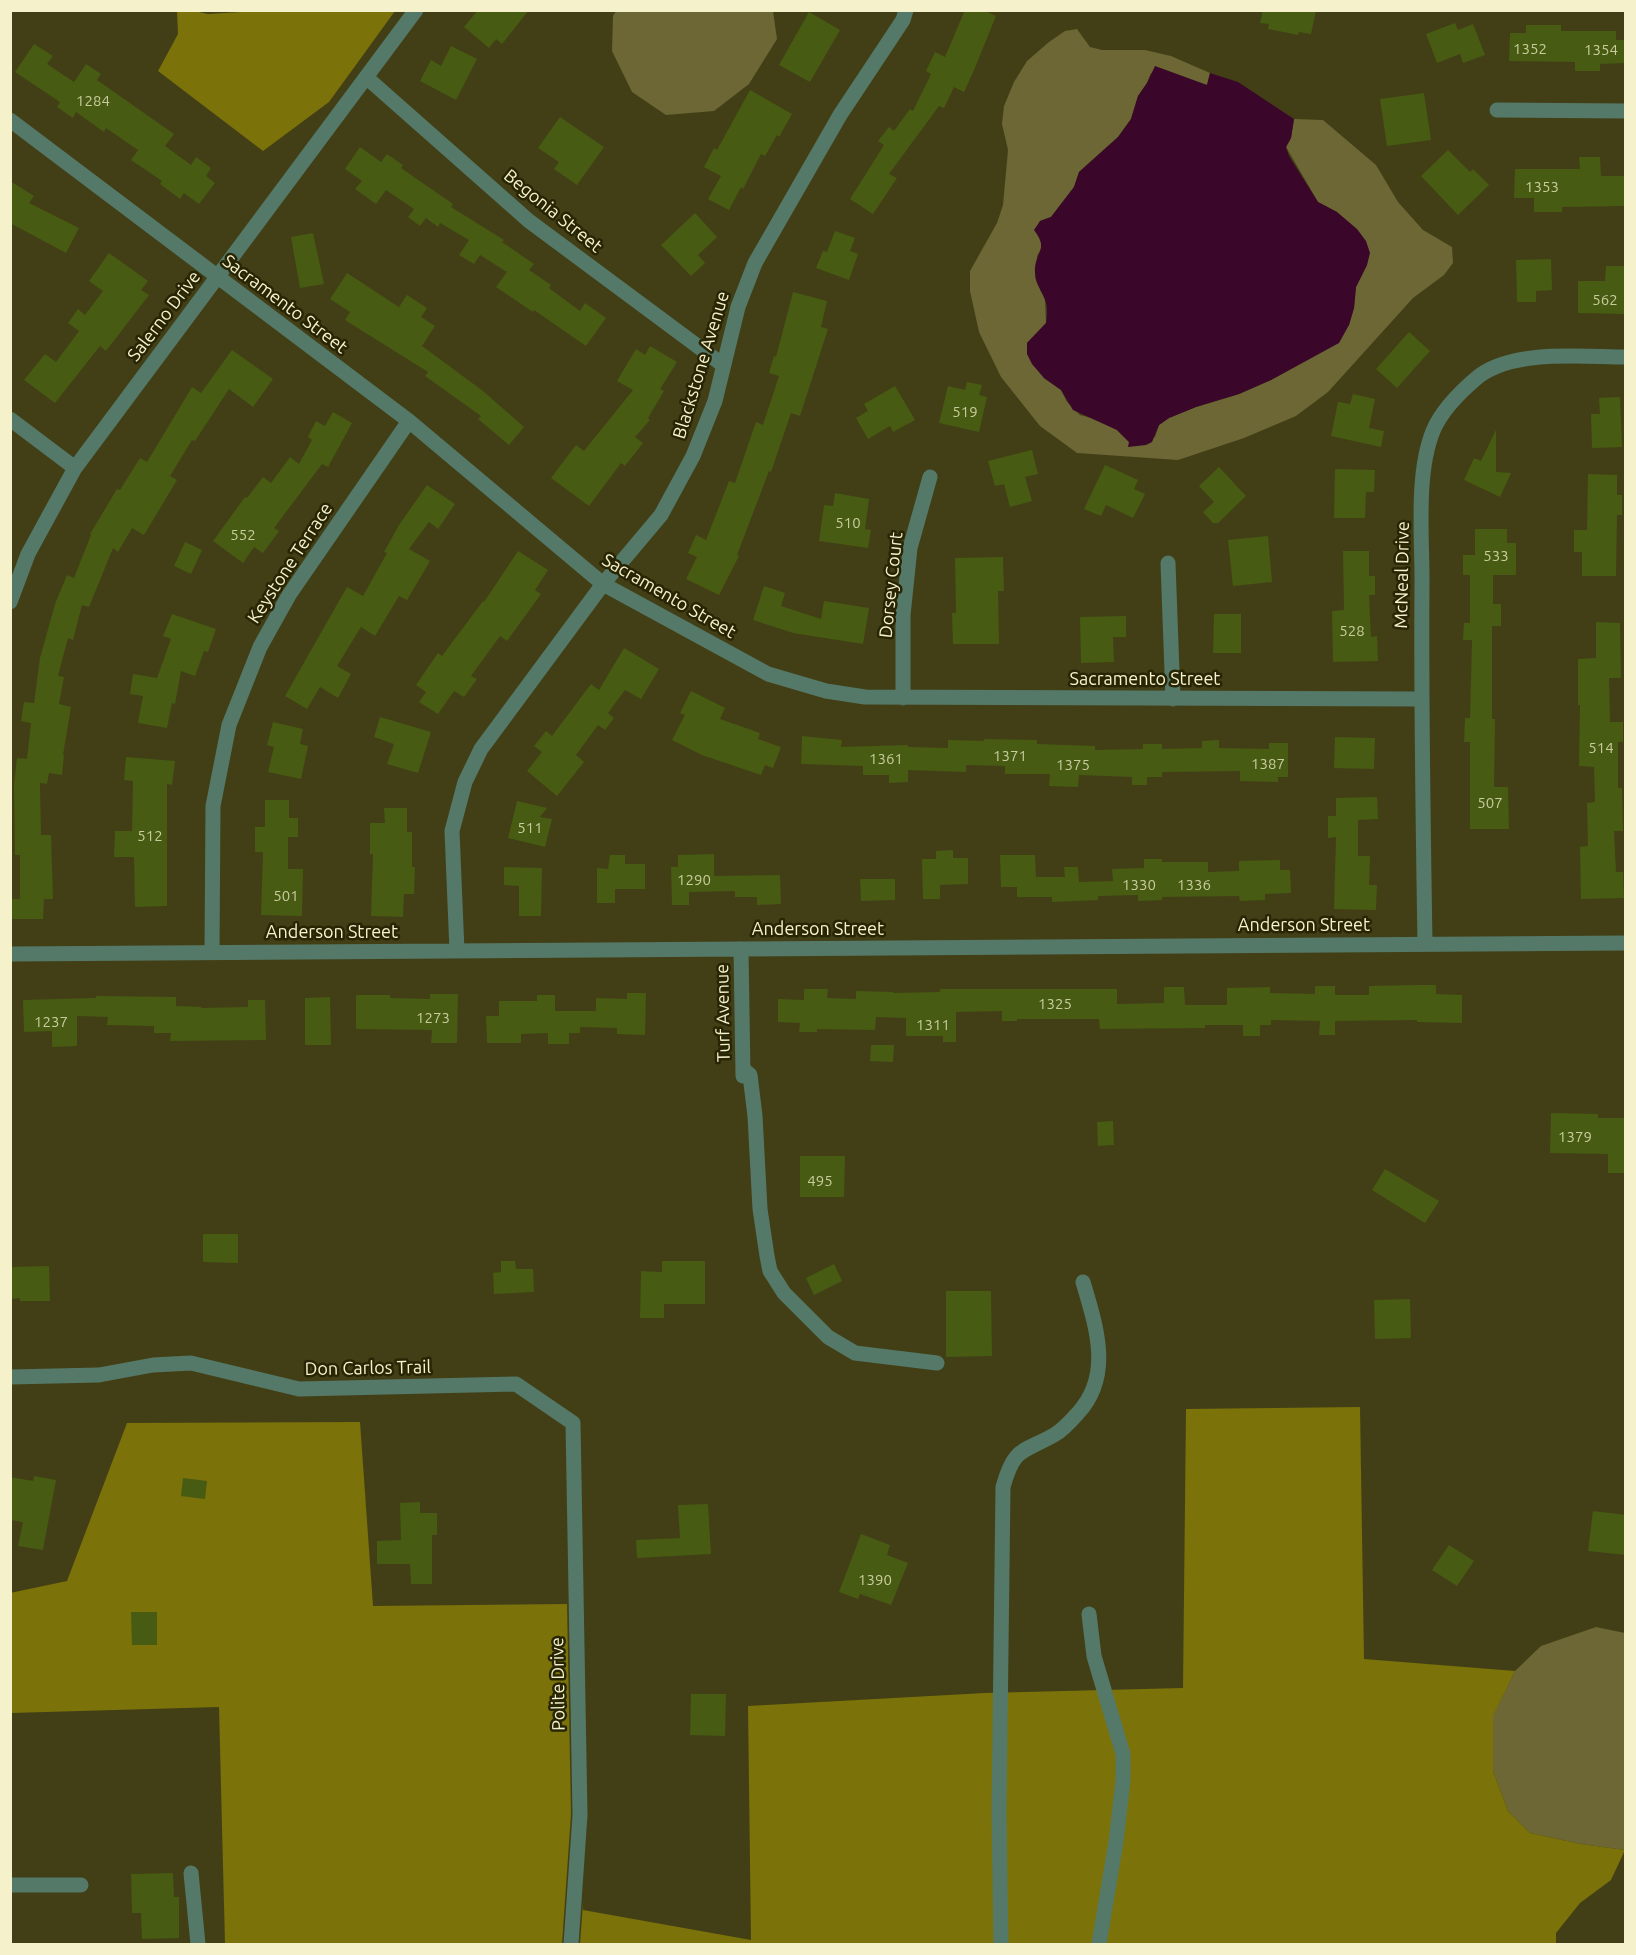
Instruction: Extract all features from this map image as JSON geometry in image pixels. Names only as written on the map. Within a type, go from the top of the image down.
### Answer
[{"type":"street","name":"Salerno Drive","points":[[10,602],[28,554],[75,468],[416,10]]},
{"type":"street","name":"Blackstone Avenue","points":[[457,951],[452,831],[465,782],[481,749],[603,584],[661,515],[688,466],[715,401],[738,307],[755,263],[840,114],[903,20],[906,10]]},
{"type":"street","name":"Begonia Street","points":[[366,77],[529,221],[723,365]]},
{"type":"street","points":[[1497,110],[1626,111]]},
{"type":"street","name":"Sacramento Street","points":[[10,120],[408,421],[603,584],[768,674],[826,691],[865,697],[1420,699]]},
{"type":"street","name":"McNeal Drive","points":[[1425,943],[1420,699],[1423,469],[1433,431],[1446,407],[1481,375],[1506,363],[1529,357],[1626,357]]},
{"type":"street","points":[[10,419],[75,468]]},
{"type":"street","name":"Keystone Terrace","points":[[212,951],[213,806],[229,725],[260,647],[289,595],[408,421]]},
{"type":"street","name":"Dorsey Court","points":[[903,698],[903,615],[910,548],[930,477]]},
{"type":"street","points":[[1168,563],[1173,699]]},
{"type":"street","name":"Anderson Street","points":[[10,954],[1626,943]]},
{"type":"street","name":"Turf Avenue","points":[[741,949],[743,1073],[750,1075],[755,1116],[760,1209],[770,1271],[784,1293],[828,1337],[855,1353],[937,1363]]},
{"type":"street","points":[[1001,1944],[999,1812],[1003,1487],[1008,1468],[1020,1452],[1035,1442],[1055,1434],[1070,1423],[1083,1408],[1098,1380],[1100,1357],[1098,1338],[1083,1282]]},
{"type":"street","name":"Don Carlos Trail","points":[[10,1377],[99,1375],[153,1365],[191,1363],[299,1389],[516,1384],[573,1424]]},
{"type":"street","name":"Polite Drive","points":[[571,1944],[580,1815],[573,1424]]},
{"type":"street","points":[[1089,1614],[1094,1656],[1123,1754],[1123,1780],[1116,1842],[1099,1944]]},
{"type":"street","points":[[191,1873],[198,1944]]},
{"type":"street","points":[[10,1885],[81,1885]]},
{"type":"shaded area","points":[[177,11],[208,14],[258,11],[395,11],[329,102],[263,151],[158,71],[178,34]]},
{"type":"shaded area","points":[[616,11],[773,11],[777,39],[749,84],[714,111],[666,115],[632,92],[612,51],[613,16]]},
{"type":"shaded area","points":[[1077,29],[1090,47],[1102,50],[1145,50],[1171,56],[1210,73],[1207,85],[1151,73],[1138,96],[1131,119],[1118,137],[1079,172],[1074,187],[1051,217],[1040,221],[1042,247],[1037,256],[1040,290],[1045,299],[1046,323],[1027,343],[1044,378],[1061,390],[1067,402],[1080,415],[1095,419],[1117,430],[1129,442],[1155,437],[1159,425],[1169,418],[1239,394],[1271,380],[1314,356],[1349,325],[1354,308],[1356,287],[1367,265],[1337,212],[1318,202],[1286,147],[1291,138],[1294,119],[1323,120],[1376,165],[1398,202],[1423,230],[1452,247],[1453,263],[1444,275],[1413,298],[1328,392],[1296,416],[1244,438],[1178,460],[1077,453],[1040,426],[1001,377],[979,332],[970,291],[970,271],[997,223],[1003,205],[1008,150],[1002,124],[1004,106],[1014,82],[1027,61],[1065,31]]},
{"type":"shaded area","points":[[1155,66],[1207,85],[1210,73],[1238,82],[1294,119],[1291,138],[1286,147],[1289,156],[1318,202],[1337,212],[1357,229],[1366,241],[1370,253],[1356,287],[1354,308],[1349,325],[1339,343],[1271,380],[1239,394],[1169,418],[1159,425],[1152,442],[1128,447],[1129,442],[1117,430],[1073,410],[1061,390],[1044,378],[1027,354],[1027,343],[1046,323],[1047,314],[1044,296],[1035,277],[1035,266],[1041,242],[1034,230],[1040,221],[1051,217],[1074,187],[1079,172],[1118,137],[1131,119],[1138,96]]},
{"type":"shaded area","points":[[1360,1407],[1364,1659],[1515,1671],[1493,1716],[1493,1771],[1508,1811],[1530,1833],[1581,1844],[1625,1850],[1611,1880],[1580,1903],[1556,1933],[1556,1944],[580,1944],[583,1903],[583,1910],[751,1940],[748,1706],[985,1693],[1183,1688],[1186,1409]]},
{"type":"shaded area","points":[[360,1422],[373,1606],[567,1604],[571,1814],[562,1944],[225,1944],[219,1707],[11,1713],[10,1593],[67,1581],[127,1423]]},
{"type":"shaded area","points":[[1596,1627],[1625,1633],[1625,1850],[1581,1844],[1530,1833],[1508,1811],[1493,1771],[1493,1715],[1515,1671],[1541,1646]]},
{"type":"building","points":[[478,10],[529,10],[502,44],[496,39],[489,48],[464,27]]},
{"type":"building","points":[[965,10],[983,10],[996,16],[974,70],[964,92],[954,87],[944,108],[939,106],[889,174],[897,178],[873,214],[850,199],[884,145],[878,141],[889,127],[894,131],[910,109],[913,111],[931,74],[926,71],[935,52],[945,57]]},
{"type":"building","points":[[1263,10],[1316,10],[1311,34],[1299,32],[1298,35],[1268,29],[1269,24],[1260,23]]},
{"type":"building","points":[[809,12],[840,30],[810,82],[779,65]]},
{"type":"building","points":[[1455,23],[1458,30],[1473,24],[1485,55],[1463,63],[1460,54],[1437,63],[1426,34]]},
{"type":"building","points":[[1526,25],[1561,25],[1561,31],[1616,31],[1616,40],[1625,40],[1625,63],[1600,64],[1600,71],[1575,71],[1575,62],[1509,61],[1510,33],[1526,33]]},
{"type":"building","points":[[34,44],[53,56],[47,64],[74,82],[86,64],[101,74],[97,80],[174,134],[165,146],[191,165],[196,157],[211,168],[206,176],[215,183],[199,204],[184,193],[180,199],[160,184],[162,181],[131,160],[138,150],[106,128],[104,132],[76,112],[73,118],[57,107],[60,102],[15,72]]},
{"type":"building","points":[[451,46],[477,59],[456,100],[420,81],[431,60],[441,66]]},
{"type":"building","points":[[750,90],[792,114],[765,156],[761,154],[729,210],[708,199],[721,176],[704,167],[714,148],[717,150]]},
{"type":"building","points":[[1424,93],[1431,140],[1387,146],[1380,99]]},
{"type":"building","points":[[560,117],[604,147],[577,185],[554,169],[559,162],[538,148]]},
{"type":"building","points":[[360,147],[381,162],[387,154],[403,165],[401,168],[453,204],[451,207],[504,240],[502,242],[534,264],[529,270],[551,285],[549,288],[580,311],[585,303],[606,318],[586,346],[496,287],[507,272],[480,255],[474,264],[459,255],[469,240],[440,223],[438,227],[426,218],[420,226],[408,217],[414,209],[386,190],[376,204],[355,189],[362,181],[345,169]]},
{"type":"building","points":[[1448,150],[1470,172],[1473,169],[1489,185],[1458,215],[1421,176]]},
{"type":"building","points":[[1579,157],[1600,157],[1601,176],[1626,176],[1626,206],[1562,207],[1562,212],[1534,212],[1534,198],[1514,198],[1515,169],[1580,169]]},
{"type":"building","points":[[10,181],[34,196],[29,203],[79,228],[66,253],[10,223]]},
{"type":"building","points":[[695,213],[717,237],[698,255],[705,263],[691,276],[661,245]]},
{"type":"building","points":[[835,231],[855,238],[850,251],[858,254],[849,280],[816,268],[823,251],[827,252]]},
{"type":"building","points":[[313,233],[324,284],[300,288],[291,237]]},
{"type":"building","points":[[109,253],[148,281],[141,290],[149,295],[106,351],[100,346],[55,403],[24,380],[45,354],[56,362],[79,331],[68,323],[78,309],[85,315],[103,291],[89,281]]},
{"type":"building","points":[[1551,259],[1552,290],[1536,291],[1536,302],[1517,302],[1516,260]]},
{"type":"building","points":[[1606,266],[1626,266],[1626,314],[1578,313],[1578,281],[1605,281]]},
{"type":"building","points":[[347,273],[399,307],[407,295],[427,308],[421,317],[435,326],[422,346],[483,391],[524,427],[509,445],[478,419],[481,416],[425,376],[428,372],[345,320],[350,312],[330,299]]},
{"type":"building","points":[[793,292],[827,301],[821,327],[828,329],[800,416],[791,413],[771,472],[769,471],[737,555],[739,556],[719,595],[686,579],[697,557],[688,553],[696,535],[706,540],[729,481],[735,483],[756,422],[763,425],[779,376],[769,373],[774,356],[776,357]]},
{"type":"building","points":[[1409,332],[1430,351],[1397,388],[1376,369]]},
{"type":"building","points":[[650,346],[677,362],[660,389],[664,391],[648,418],[650,420],[635,437],[643,443],[625,466],[621,463],[589,506],[551,478],[576,445],[584,451],[633,390],[617,381],[636,349],[645,355]]},
{"type":"building","points":[[232,350],[273,379],[253,407],[229,389],[195,441],[192,440],[170,476],[177,480],[144,535],[132,528],[118,552],[113,548],[89,607],[82,605],[73,640],[68,638],[58,676],[64,677],[59,704],[71,707],[62,775],[49,773],[47,784],[40,783],[41,835],[51,835],[53,899],[44,899],[43,919],[11,919],[11,899],[20,899],[20,855],[15,855],[14,784],[17,758],[27,759],[31,723],[21,721],[24,702],[34,703],[40,658],[55,604],[67,575],[74,578],[90,534],[117,489],[120,490],[140,458],[147,462],[192,387],[201,393]]},
{"type":"building","points":[[967,382],[982,385],[979,395],[987,397],[979,432],[939,423],[948,386],[965,390]]},
{"type":"building","points":[[895,386],[915,420],[893,432],[890,426],[868,439],[856,418],[868,411],[864,404]]},
{"type":"building","points":[[1353,394],[1375,399],[1369,428],[1384,431],[1381,447],[1331,436],[1338,402],[1350,404]]},
{"type":"building","points":[[1620,397],[1622,447],[1592,448],[1591,414],[1600,414],[1599,398]]},
{"type":"building","points":[[333,412],[352,423],[328,467],[322,464],[274,528],[279,531],[263,553],[254,547],[243,563],[213,541],[245,497],[247,498],[263,477],[271,483],[290,457],[299,464],[312,440],[308,437],[316,421],[325,426]]},
{"type":"building","points":[[1496,430],[1496,472],[1511,473],[1500,497],[1464,480],[1474,458],[1481,461]]},
{"type":"building","points":[[1032,450],[1038,474],[1025,477],[1032,501],[1010,507],[1004,484],[995,486],[988,461]]},
{"type":"building","points":[[1105,465],[1138,480],[1134,489],[1145,494],[1133,518],[1106,505],[1101,516],[1084,509]]},
{"type":"building","points":[[1219,467],[1246,496],[1218,523],[1213,523],[1203,512],[1214,502],[1199,486]]},
{"type":"building","points":[[1335,469],[1375,470],[1374,492],[1366,492],[1365,518],[1334,518]]},
{"type":"building","points":[[1588,474],[1617,475],[1617,495],[1622,495],[1622,515],[1617,515],[1616,576],[1582,576],[1582,552],[1574,552],[1574,530],[1587,530]]},
{"type":"building","points":[[427,485],[455,504],[438,529],[429,522],[409,549],[430,561],[407,600],[399,596],[375,636],[361,627],[337,666],[351,674],[338,698],[320,687],[307,709],[285,696],[347,587],[363,596],[387,553],[384,552],[399,525]]},
{"type":"building","points":[[835,493],[869,499],[865,529],[871,530],[868,548],[819,541],[824,505],[833,506]]},
{"type":"building","points":[[1475,529],[1507,529],[1507,543],[1516,543],[1516,575],[1493,575],[1493,604],[1501,604],[1501,626],[1492,626],[1492,719],[1495,719],[1494,787],[1508,787],[1509,829],[1470,829],[1470,742],[1464,742],[1465,718],[1470,718],[1472,640],[1463,640],[1464,623],[1470,623],[1470,575],[1463,575],[1463,555],[1475,555]]},
{"type":"building","points":[[1268,536],[1272,582],[1233,586],[1228,540]]},
{"type":"building","points":[[185,542],[202,550],[191,574],[174,566]]},
{"type":"building","points":[[518,551],[548,570],[535,590],[541,594],[507,641],[500,636],[471,676],[477,679],[464,697],[454,691],[438,714],[419,702],[426,692],[416,685],[438,653],[442,656],[484,602]]},
{"type":"building","points":[[1343,551],[1369,551],[1369,576],[1375,576],[1375,595],[1369,595],[1371,637],[1377,636],[1378,661],[1333,662],[1332,611],[1344,610]]},
{"type":"building","points":[[1003,557],[1004,591],[998,591],[999,644],[953,644],[952,613],[956,613],[955,558]]},
{"type":"building","points":[[764,586],[785,593],[781,606],[821,619],[824,601],[869,608],[863,644],[793,633],[753,620]]},
{"type":"building","points":[[172,614],[216,629],[208,652],[204,651],[195,676],[181,671],[175,704],[172,703],[167,728],[138,723],[143,696],[130,694],[133,674],[157,678],[171,639],[163,636]]},
{"type":"building","points":[[1214,614],[1241,614],[1241,653],[1213,653]]},
{"type":"building","points":[[1126,616],[1126,637],[1113,637],[1114,662],[1081,663],[1080,617]]},
{"type":"building","points":[[1596,622],[1620,623],[1621,678],[1609,678],[1610,722],[1623,722],[1623,742],[1618,742],[1618,788],[1622,788],[1623,831],[1614,831],[1616,872],[1623,872],[1624,898],[1581,899],[1580,847],[1588,846],[1587,803],[1595,802],[1594,767],[1579,766],[1578,659],[1596,658]]},
{"type":"building","points":[[624,648],[659,669],[641,699],[625,690],[608,713],[614,718],[605,730],[598,725],[576,755],[584,762],[557,796],[527,771],[542,752],[534,746],[546,731],[552,736],[591,684],[599,690]]},
{"type":"building","points":[[691,691],[725,708],[720,719],[760,733],[758,739],[781,747],[773,768],[765,765],[761,775],[702,755],[672,740],[685,715],[680,713]]},
{"type":"building","points":[[380,717],[431,732],[418,773],[387,764],[394,744],[374,737]]},
{"type":"building","points":[[273,722],[303,729],[300,744],[308,746],[301,779],[268,772],[274,747],[267,745]]},
{"type":"building","points":[[802,736],[842,740],[841,747],[908,745],[908,747],[948,748],[948,740],[984,741],[984,739],[1037,740],[1037,744],[1095,746],[1095,750],[1143,749],[1143,744],[1162,744],[1162,749],[1202,748],[1202,741],[1219,740],[1219,748],[1269,749],[1269,743],[1288,743],[1288,777],[1278,777],[1278,782],[1240,781],[1240,771],[1162,772],[1162,777],[1147,777],[1147,785],[1132,785],[1132,777],[1079,775],[1078,787],[1049,786],[1050,774],[1005,774],[1005,766],[966,765],[966,772],[908,770],[908,782],[889,783],[889,775],[863,775],[863,766],[801,764]]},
{"type":"building","points":[[1335,737],[1375,738],[1374,769],[1334,768]]},
{"type":"building","points":[[126,757],[175,761],[172,785],[167,784],[167,906],[135,907],[134,857],[114,857],[115,831],[132,831],[133,781],[124,780]]},
{"type":"building","points":[[1377,797],[1378,819],[1358,820],[1358,856],[1370,856],[1369,885],[1377,885],[1376,910],[1334,909],[1336,837],[1328,838],[1328,816],[1336,816],[1336,798]]},
{"type":"building","points":[[265,800],[289,800],[289,818],[298,818],[298,837],[288,837],[288,869],[303,869],[302,916],[261,915],[263,852],[255,852],[255,827],[265,827]]},
{"type":"building","points":[[517,801],[547,808],[540,817],[552,819],[545,847],[508,838]]},
{"type":"building","points":[[384,808],[407,808],[407,832],[412,832],[412,867],[415,867],[414,894],[404,894],[403,917],[371,916],[373,854],[370,854],[370,823],[385,823]]},
{"type":"building","points":[[953,850],[953,858],[968,858],[968,884],[940,885],[940,899],[923,899],[922,859],[936,859],[936,851]]},
{"type":"building","points":[[714,854],[714,876],[780,875],[781,904],[757,905],[757,897],[735,897],[735,891],[689,892],[689,905],[672,905],[671,867],[678,867],[678,855]]},
{"type":"building","points":[[610,855],[625,855],[625,864],[645,864],[645,889],[615,889],[615,903],[597,903],[597,868],[608,869]]},
{"type":"building","points":[[1000,855],[1035,855],[1036,877],[1065,877],[1064,867],[1078,867],[1079,882],[1113,881],[1112,869],[1144,868],[1144,859],[1162,859],[1162,862],[1208,862],[1208,872],[1239,871],[1239,861],[1280,860],[1280,870],[1290,870],[1291,893],[1265,894],[1265,900],[1240,901],[1239,896],[1162,897],[1162,900],[1138,901],[1138,895],[1098,896],[1098,900],[1052,902],[1052,897],[1017,897],[1017,887],[1001,887]]},
{"type":"building","points":[[504,867],[542,868],[541,916],[519,916],[519,886],[504,885]]},
{"type":"building","points":[[860,879],[895,879],[895,900],[861,901]]},
{"type":"building","points":[[1436,985],[1436,994],[1462,995],[1462,1023],[1417,1022],[1417,1020],[1335,1021],[1335,1035],[1319,1035],[1320,1021],[1271,1020],[1271,1025],[1260,1025],[1260,1036],[1243,1036],[1243,1025],[1205,1025],[1205,1028],[1100,1029],[1099,1019],[1002,1021],[1002,1011],[956,1012],[956,1042],[943,1042],[943,1036],[906,1036],[906,1018],[876,1017],[875,1030],[817,1029],[817,1032],[799,1032],[800,1023],[778,1022],[778,999],[804,1000],[804,989],[828,989],[827,998],[856,999],[856,991],[893,993],[940,992],[940,989],[1117,989],[1117,1004],[1164,1003],[1164,987],[1184,987],[1185,1005],[1227,1005],[1227,988],[1270,987],[1270,993],[1315,994],[1315,986],[1335,986],[1335,995],[1369,995],[1369,986]]},
{"type":"building","points":[[627,993],[646,993],[645,1035],[617,1034],[617,1028],[580,1027],[580,1033],[569,1033],[569,1044],[548,1044],[548,1033],[521,1034],[521,1043],[487,1043],[486,1016],[499,1016],[499,1001],[537,1001],[537,995],[555,995],[555,1011],[596,1011],[596,998],[627,999]]},
{"type":"building","points":[[430,994],[458,994],[457,1043],[431,1043],[432,1030],[356,1029],[356,995],[390,995],[390,998],[430,999]]},
{"type":"building","points":[[96,996],[176,997],[176,1006],[201,1008],[248,1007],[248,1000],[265,1000],[266,1040],[170,1041],[171,1033],[154,1033],[154,1026],[107,1025],[108,1017],[77,1016],[77,1046],[52,1047],[52,1031],[24,1032],[23,1000],[96,998]]},
{"type":"building","points":[[330,997],[331,1045],[305,1045],[305,998]]},
{"type":"building","points":[[871,1045],[894,1045],[893,1062],[870,1061]]},
{"type":"building","points":[[1551,1113],[1598,1114],[1598,1118],[1626,1118],[1626,1173],[1608,1173],[1608,1154],[1550,1153]]},
{"type":"building","points":[[1113,1121],[1114,1145],[1098,1146],[1097,1122]]},
{"type":"building","points":[[800,1156],[845,1156],[844,1197],[800,1197]]},
{"type":"building","points":[[1385,1169],[1439,1201],[1425,1223],[1372,1190]]},
{"type":"building","points":[[203,1234],[238,1234],[238,1263],[203,1262]]},
{"type":"building","points":[[501,1261],[515,1261],[516,1269],[533,1269],[534,1292],[494,1294],[493,1273],[501,1272]]},
{"type":"building","points":[[662,1261],[705,1261],[705,1304],[664,1304],[664,1318],[640,1318],[641,1271],[662,1272]]},
{"type":"building","points":[[834,1264],[842,1281],[814,1295],[806,1278]]},
{"type":"building","points":[[49,1266],[50,1301],[10,1299],[10,1267]]},
{"type":"building","points":[[946,1291],[991,1291],[992,1356],[946,1357]]},
{"type":"building","points":[[1410,1299],[1411,1338],[1375,1339],[1374,1300]]},
{"type":"building","points":[[34,1476],[56,1480],[43,1550],[18,1546],[23,1522],[10,1520],[10,1477],[33,1481]]},
{"type":"building","points":[[183,1478],[207,1481],[205,1499],[181,1496]]},
{"type":"building","points":[[420,1502],[420,1513],[437,1513],[437,1535],[432,1535],[432,1584],[411,1584],[410,1564],[377,1564],[377,1541],[401,1540],[400,1503]]},
{"type":"building","points":[[708,1504],[711,1554],[637,1558],[636,1540],[680,1538],[678,1505]]},
{"type":"building","points":[[1593,1511],[1626,1515],[1626,1555],[1588,1551]]},
{"type":"building","points":[[861,1534],[890,1545],[887,1555],[908,1563],[891,1605],[860,1594],[858,1599],[839,1592]]},
{"type":"building","points":[[1449,1545],[1474,1561],[1457,1586],[1432,1570]]},
{"type":"building","points":[[131,1612],[157,1612],[157,1645],[132,1645]]},
{"type":"building","points":[[691,1694],[726,1694],[725,1736],[690,1735]]},
{"type":"building","points":[[173,1873],[174,1897],[179,1897],[179,1938],[142,1939],[141,1913],[132,1913],[131,1874]]}]
